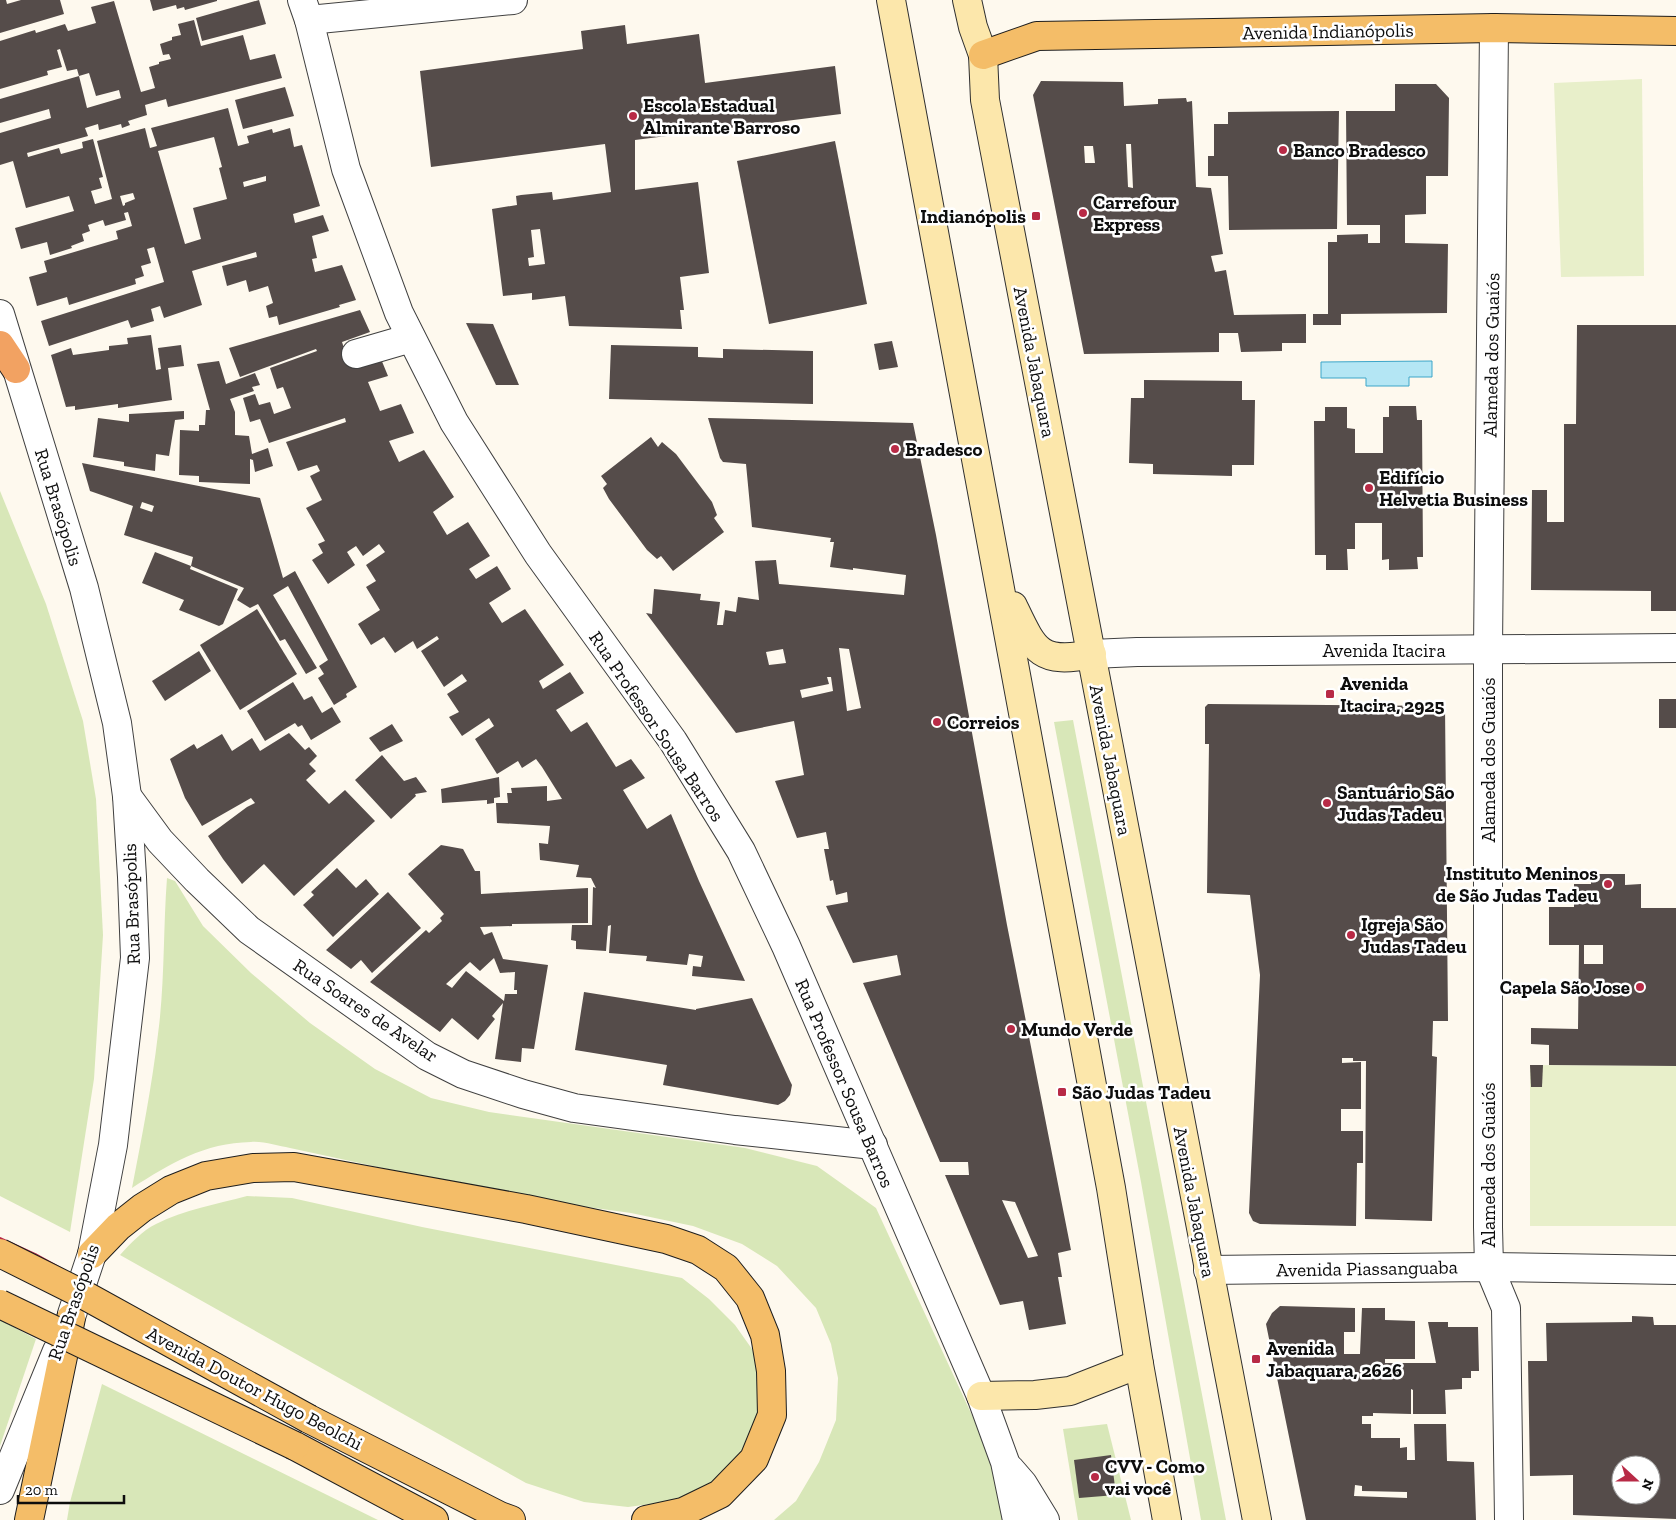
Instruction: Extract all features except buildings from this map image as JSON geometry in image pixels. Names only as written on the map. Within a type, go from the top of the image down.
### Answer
[{"type":"highway","points":[[0,345],[16,369]]},
{"type":"main road","points":[[891,0],[1111,1188],[1139,1364],[1167,1520]]},
{"type":"main road","name":"Avenida Jabaquara","points":[[967,0],[973,27],[983,55],[987,109],[1257,1520]]},
{"type":"main road","name":"Avenida Indianópolis","points":[[983,55],[1037,36],[1494,28],[1676,31]]},
{"type":"main road","points":[[999,578],[1028,638],[1037,649],[1057,658],[1079,657],[1092,654]]},
{"type":"main road","points":[[92,1254],[118,1227],[142,1208],[171,1190],[206,1176],[253,1168],[294,1168],[526,1209],[666,1240],[698,1250],[726,1268],[750,1298],[765,1335],[771,1371],[772,1415],[754,1459],[720,1494],[684,1512],[646,1520]]},
{"type":"main road","name":"Avenida Doutor Hugo Beolchi","points":[[0,1253],[86,1296],[309,1419],[506,1518],[527,1520]]},
{"type":"main road","name":"Avenida Doutor Hugo Beolchi","points":[[0,1304],[295,1446],[434,1520]]},
{"type":"main road","points":[[29,1520],[71,1318]]},
{"type":"main road","points":[[981,1396],[1035,1395],[1070,1391],[1139,1364]]},
{"type":"street","points":[[305,10],[513,0]]},
{"type":"street","name":"Rua Professor Sousa Barros","points":[[305,10],[346,169],[399,313],[454,422],[538,554],[672,741],[741,851],[786,946],[981,1396],[1005,1462],[1016,1520]]},
{"type":"street","name":"Alameda dos Guaiós","points":[[1494,28],[1488,649],[1488,1227],[1489,1267],[1506,1308],[1509,1518]]},
{"type":"street","name":"Rua Brasópolis","points":[[0,314],[84,588],[117,723],[127,796],[135,958],[113,1145],[92,1254],[71,1318],[0,1490]]},
{"type":"street","points":[[356,354],[411,338]]},
{"type":"street","name":"Avenida Itacira","points":[[1092,654],[1137,652],[1676,648]]},
{"type":"street","name":"Rua Soares de Avelar","points":[[127,796],[160,841],[249,930],[427,1056],[463,1074],[523,1094],[574,1108],[735,1130],[873,1145]]},
{"type":"street","name":"Avenida Piassanguaba","points":[[1208,1270],[1489,1267],[1676,1270]]},
{"type":"street","name":"Rua Professor Sousa Barros","points":[[1005,1462],[1022,1484],[1045,1520]]},
{"type":"green space","points":[[1642,79],[1644,276],[1561,277],[1554,83]]},
{"type":"green space","points":[[0,491],[46,604],[83,721],[96,799],[103,935],[94,1079],[70,1232],[0,1196]]},
{"type":"green space","points":[[1073,720],[1226,1520],[1201,1520],[1141,1182],[1054,722]]},
{"type":"green space","points":[[167,878],[175,881],[203,926],[251,973],[310,1023],[375,1069],[431,1098],[489,1112],[745,1148],[817,1166],[876,1208],[989,1452],[1014,1520],[774,1520],[796,1501],[819,1462],[836,1420],[838,1378],[831,1344],[816,1308],[777,1266],[742,1244],[693,1226],[631,1213],[521,1198],[261,1142],[234,1143],[203,1150],[160,1170],[132,1188],[156,1053],[163,976]]},
{"type":"green space","points":[[1530,1065],[1676,1066],[1676,1226],[1530,1226]]},
{"type":"green space","points":[[247,1196],[292,1198],[422,1227],[682,1278],[709,1299],[735,1325],[752,1349],[763,1384],[762,1419],[752,1448],[725,1480],[689,1499],[628,1507],[584,1502],[526,1483],[120,1255],[141,1234],[156,1224],[189,1211]]},
{"type":"green space","points":[[0,1320],[36,1339],[0,1446]]},
{"type":"green space","points":[[102,1384],[378,1520],[67,1520],[70,1502]]},
{"type":"green space","points":[[1107,1424],[1131,1520],[1078,1520],[1063,1429]]},
{"type":"water","points":[[1432,361],[1432,377],[1409,377],[1409,386],[1366,386],[1366,378],[1321,378],[1321,362]]},
{"type":"railway","points":[[0,1239],[35,1255],[315,1410]]},
{"type":"railway","points":[[0,1259],[26,1271],[306,1426]]},
{"type":"place","name":"Escola Estadual Almirante Barroso","points":[[633,116]]},
{"type":"place","name":"Banco Bradesco","points":[[1283,150]]},
{"type":"place","name":"Carrefour Express","points":[[1083,213]]},
{"type":"place","name":"Indianópolis","points":[[1036,216]]},
{"type":"place","name":"Bradesco","points":[[895,449]]},
{"type":"place","name":"Edifício Helvetia Business","points":[[1369,488]]},
{"type":"place","name":"Avenida Itacira, 2925","points":[[1330,694]]},
{"type":"place","name":"Correios","points":[[937,722]]},
{"type":"place","name":"Santuário São Judas Tadeu","points":[[1327,803]]},
{"type":"place","name":"Instituto Meninos de São Judas Tadeu","points":[[1608,884]]},
{"type":"place","name":"Igreja São Judas Tadeu","points":[[1351,935]]},
{"type":"place","name":"Capela São Jose","points":[[1640,987]]},
{"type":"place","name":"Mundo Verde","points":[[1011,1029]]},
{"type":"place","name":"São Judas Tadeu","points":[[1062,1092]]},
{"type":"place","name":"Avenida Jabaquara, 2626","points":[[1256,1359]]},
{"type":"place","name":"CVV - Como vai você","points":[[1095,1477]]}]
